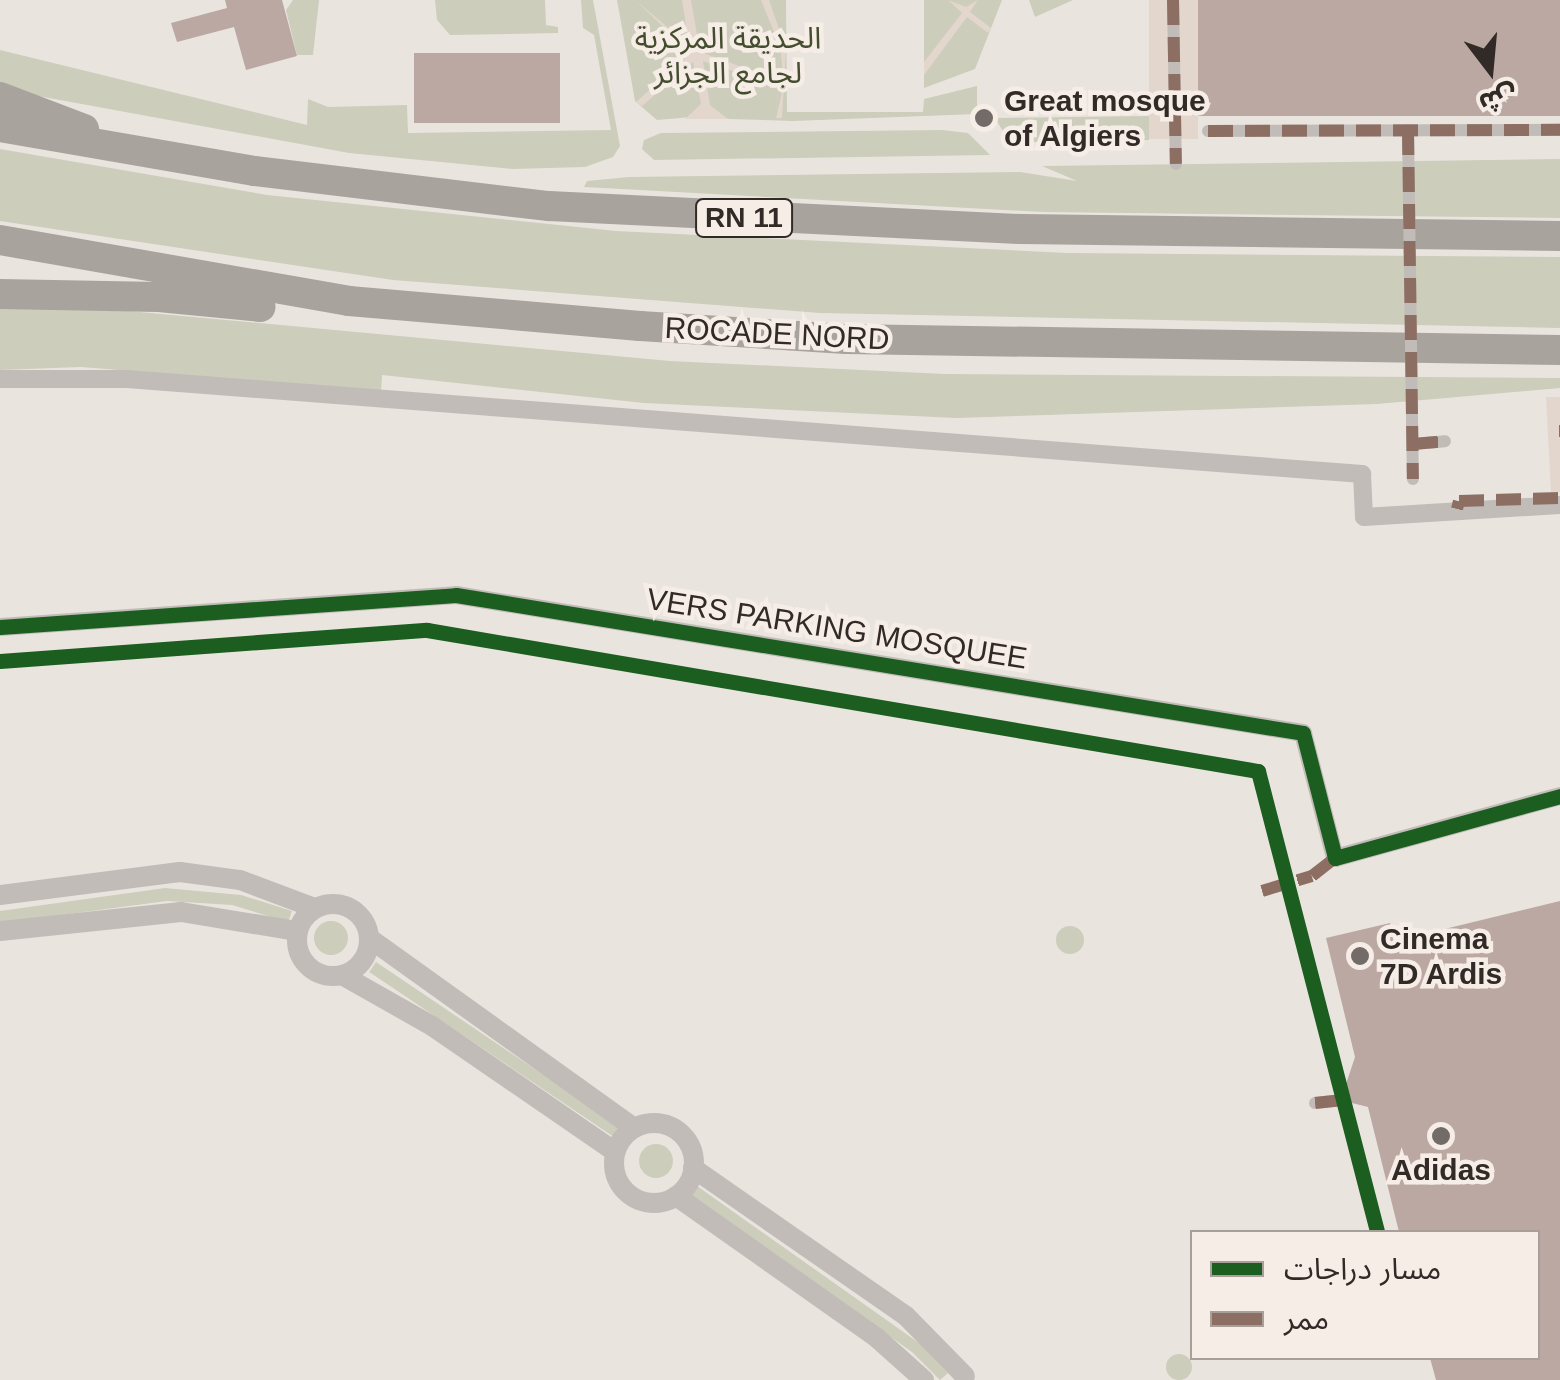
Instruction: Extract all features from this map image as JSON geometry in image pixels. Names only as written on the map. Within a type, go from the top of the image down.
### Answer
[{"type":"highway","points":[[0,97],[132,151]]},
{"type":"highway","name":"RN 11","points":[[0,126],[132,151],[468,199],[692,215],[1146,232],[1560,236]]},
{"type":"highway","name":"ROCADE NORD","points":[[0,240],[349,301],[846,338],[1560,350]]},
{"type":"highway","points":[[0,283],[648,340],[772,344],[846,338]]},
{"type":"highway","points":[[0,294],[114,294]]},
{"type":"street","points":[[1173,0],[1176,164]]},
{"type":"street","points":[[1408,130],[1413,478]]},
{"type":"street","points":[[1208,131],[1560,130]]},
{"type":"street","points":[[0,379],[126,379],[1362,474],[1364,517],[1560,504]]},
{"type":"street","points":[[1413,444],[1444,440]]},
{"type":"street","name":"VERS PARKING MOSQUEE","points":[[0,628],[456,594],[1303,733],[1336,858],[1560,796]]},
{"type":"street","points":[[0,894],[180,872],[240,880],[315,908],[341,904],[354,910],[370,938],[634,1128]]},
{"type":"street","points":[[315,908],[298,931],[301,957],[310,968],[342,975],[432,1026],[615,1152]]},
{"type":"street","points":[[0,931],[181,912],[298,931]]},
{"type":"street","points":[[342,975],[361,963],[370,938]]},
{"type":"street","points":[[1315,1104],[1343,1100]]},
{"type":"street","points":[[648,1123],[678,1131],[689,1144],[693,1168],[676,1196],[648,1203],[633,1198],[617,1180],[615,1152],[634,1128],[648,1123]]},
{"type":"street","points":[[693,1168],[906,1316],[959,1378],[987,1380]]},
{"type":"street","points":[[676,1196],[877,1338],[924,1380]]},
{"type":"green space","points":[[293,0],[319,0],[313,55],[297,55],[286,10]]},
{"type":"green space","points":[[435,0],[545,0],[546,25],[558,27],[558,33],[450,35],[437,20]]},
{"type":"green space","points":[[581,0],[593,0],[620,146],[613,157],[585,167],[512,169],[349,153],[0,89],[0,50],[307,125],[308,99],[328,107],[407,105],[408,133],[611,130],[594,35],[583,28]]},
{"type":"green space","name":"الحديقة المركزية لجامع الجزائر","points":[[617,0],[786,0],[787,112],[923,112],[924,99],[977,86],[977,114],[793,121],[728,119],[702,105],[692,117],[657,120],[635,101]]},
{"type":"green space","points":[[924,0],[1002,0],[975,69],[924,88]]},
{"type":"green space","points":[[1029,0],[1073,0],[1035,17]]},
{"type":"green space","points":[[1149,116],[1149,140],[1028,142],[1007,138],[995,118]]},
{"type":"green space","points":[[661,133],[968,133],[990,155],[654,160],[642,149],[644,140]]},
{"type":"green space","points":[[0,149],[267,195],[616,231],[1068,253],[1560,257],[1560,328],[820,313],[393,280],[0,221]]},
{"type":"green space","points":[[1560,159],[1560,218],[1043,212],[584,187],[587,181],[629,177],[1020,172],[1077,181],[1042,166]]},
{"type":"green space","points":[[0,305],[85,307],[670,361],[945,374],[1560,378],[1560,388],[1377,404],[956,418],[644,403],[382,375],[381,391],[81,367],[0,370]]},
{"type":"green space","points":[[165,888],[241,895],[292,911],[288,922],[232,905],[167,901],[0,923],[0,911]]},
{"type":"green space","points":[[331,921],[343,926],[348,938],[343,950],[331,955],[319,950],[314,938],[319,926]]},
{"type":"green space","points":[[1070,926],[1080,930],[1084,940],[1080,950],[1070,954],[1060,950],[1056,940],[1060,930]]},
{"type":"green space","points":[[376,962],[621,1128],[615,1137],[369,972]]},
{"type":"green space","points":[[656,1144],[668,1149],[673,1161],[668,1173],[656,1178],[644,1173],[639,1161],[644,1149]]},
{"type":"green space","points":[[697,1186],[919,1343],[948,1373],[940,1380],[912,1352],[690,1195]]},
{"type":"green space","points":[[1184,1355],[1191,1362],[1189,1377],[1169,1377],[1169,1357]]},
{"type":"shaded area","points":[[635,0],[689,45],[682,0],[691,0],[700,52],[784,82],[780,47],[761,0],[769,0],[786,49],[782,118],[776,118],[783,88],[703,61],[710,105],[728,119],[685,119],[701,104],[693,62],[642,106],[636,102],[691,53]]},
{"type":"shaded area","points":[[948,0],[966,7],[978,0],[970,12],[991,28],[988,33],[967,17],[924,75],[924,62],[962,13]]},
{"type":"shaded area","points":[[1149,0],[1198,0],[1198,139],[1149,139]]},
{"type":"shaded area","points":[[1546,397],[1560,397],[1560,492],[1551,492]]},
{"type":"building","points":[[225,0],[282,0],[297,56],[246,70],[234,27],[177,42],[171,23],[227,8]]},
{"type":"building","points":[[1198,0],[1560,0],[1560,116],[1198,116]]},
{"type":"building","points":[[414,53],[560,53],[560,123],[414,123]]},
{"type":"building","points":[[1560,901],[1560,1380],[1436,1380],[1431,1360],[1540,1360],[1540,1230],[1399,1230],[1368,1107],[1352,1103],[1344,1090],[1355,1057],[1326,938],[1390,923],[1395,941]]},
{"type":"marked path","points":[[1173,0],[1176,164]]},
{"type":"marked path","points":[[1408,130],[1413,479]]},
{"type":"marked path","points":[[1208,131],[1560,130]]},
{"type":"marked path","points":[[1413,444],[1445,441]]},
{"type":"marked path","points":[[1457,509],[1459,501],[1560,498]]},
{"type":"marked path","points":[[1262,891],[1312,876],[1335,858]]},
{"type":"marked path","points":[[1315,1103],[1343,1100]]},
{"type":"cycle path","points":[[0,627],[456,595],[1303,733],[1335,858],[1560,796]]},
{"type":"cycle path","points":[[0,661],[427,630],[1258,771],[1376,1230]]},
{"type":"place","name":"Great mosque of Algiers","points":[[984,118]]},
{"type":"place","name":"Cinema 7D Ardis","points":[[1360,956]]},
{"type":"place","name":"Adidas","points":[[1441,1136]]}]
